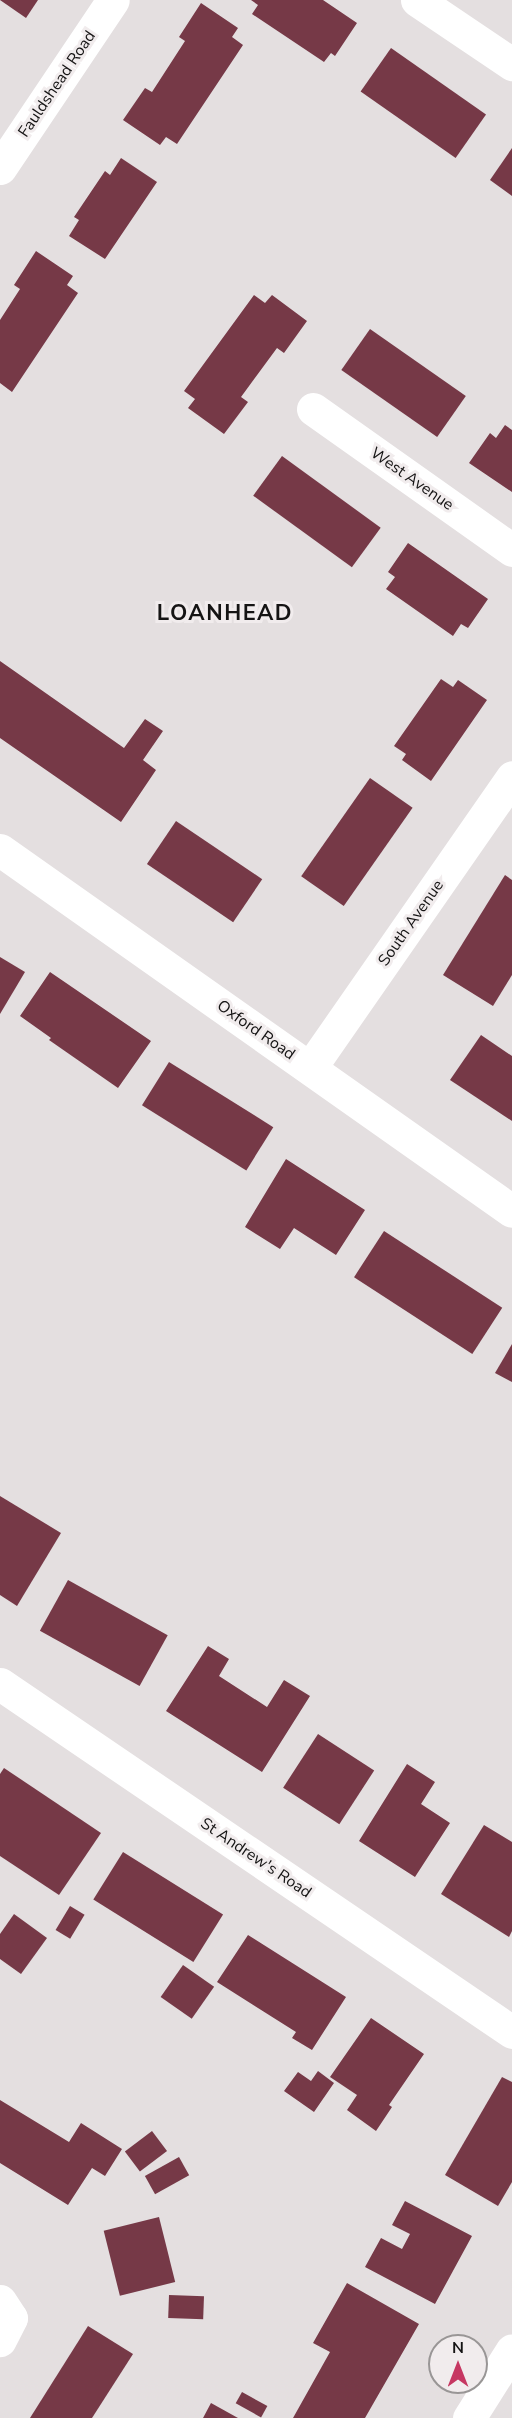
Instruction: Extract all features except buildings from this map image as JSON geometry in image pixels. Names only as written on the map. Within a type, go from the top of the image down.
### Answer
[{"type":"street","name":"Fauldshead Road","points":[[0,168],[113,0]]},
{"type":"street","points":[[417,0],[512,64]]},
{"type":"street","name":"West Avenue","points":[[313,409],[512,550]]},
{"type":"street","name":"South Avenue","points":[[310,1068],[512,777]]},
{"type":"street","name":"Oxford Road","points":[[0,850],[512,1211]]},
{"type":"street","name":"St Andrew's Road","points":[[0,1684],[512,2032]]},
{"type":"street","points":[[0,2301],[11,2318],[0,2340]]},
{"type":"street","points":[[470,2418],[512,2350]]},
{"type":"district","name":"LOANHEAD","points":[[225,614]]}]
